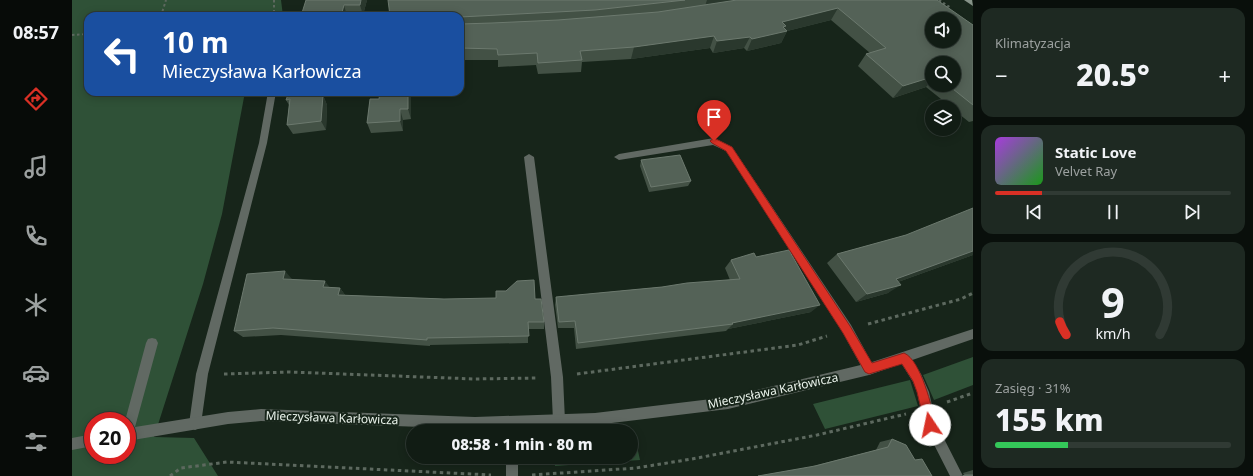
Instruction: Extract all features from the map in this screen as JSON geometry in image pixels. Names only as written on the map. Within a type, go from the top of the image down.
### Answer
[{"type":"street","points":[[968,0],[973,4]]},
{"type":"street","points":[[195,424],[202,374],[264,143],[271,96]]},
{"type":"street","points":[[619,157],[714,141],[729,149],[847,329],[869,369]]},
{"type":"street","points":[[529,157],[557,377],[559,421]]},
{"type":"street","name":"Mieczysława Karłowicza","points":[[531,424],[595,419],[728,403],[869,369],[973,334]]},
{"type":"street","points":[[133,412],[152,343]]},
{"type":"street","points":[[904,358],[917,378],[928,409],[930,425],[957,476]]},
{"type":"street","name":"Mieczysława Karłowicza","points":[[136,433],[261,415],[477,424]]},
{"type":"street","points":[[72,444],[84,442]]},
{"type":"street","points":[[512,464],[512,476]]},
{"type":"path","points":[[162,12],[166,0]]},
{"type":"path","points":[[274,0],[274,12]]},
{"type":"path","points":[[72,35],[84,34]]},
{"type":"path","points":[[202,374],[290,372],[475,379],[557,377],[737,352]]},
{"type":"path","points":[[817,435],[928,409],[973,393]]},
{"type":"green space","points":[[72,0],[281,0],[282,12],[84,12],[84,96],[244,96],[222,214],[203,284],[154,437],[194,438],[218,476],[72,476]]},
{"type":"green space","points":[[973,357],[973,385],[934,400],[923,375]]},
{"type":"green space","points":[[910,380],[918,406],[825,429],[813,404]]},
{"type":"green space","points":[[555,464],[583,464],[555,466]]},
{"type":"building","points":[[306,0],[361,0],[360,5],[344,5],[342,12],[302,12]]},
{"type":"building","points":[[388,0],[685,0],[595,10],[464,17],[464,12],[390,12]]},
{"type":"building","points":[[737,0],[937,0],[954,12],[925,12],[925,48],[961,48],[961,17],[973,25],[973,105],[957,92],[961,92],[961,56],[925,56],[925,79],[903,86],[866,54],[886,48],[838,8],[782,22],[786,26],[783,27],[787,31],[752,39],[750,37],[717,41],[714,36],[634,47],[580,51],[582,60],[538,63],[537,53],[498,55],[497,49],[464,48],[464,24],[558,20],[658,12]]},
{"type":"building","points":[[288,96],[323,96],[321,121],[287,125],[290,99],[286,100]]},
{"type":"building","points":[[379,96],[408,96],[408,109],[400,109],[400,121],[367,123],[370,99],[379,99]]},
{"type":"building","points":[[680,155],[691,181],[651,187],[641,160]]},
{"type":"building","points":[[973,208],[973,251],[896,279],[901,285],[867,294],[837,254],[906,235]]},
{"type":"building","points":[[789,250],[820,305],[732,323],[733,324],[578,343],[575,321],[559,322],[556,297],[740,279],[731,260],[754,253],[756,257]]},
{"type":"building","points":[[285,271],[283,279],[325,281],[323,287],[340,288],[338,295],[444,299],[496,298],[496,291],[506,291],[517,281],[534,280],[535,299],[541,299],[544,322],[528,322],[529,336],[427,338],[427,340],[273,328],[234,331],[247,274]]},
{"type":"building","points":[[892,439],[906,445],[915,460],[922,459],[932,476],[758,476],[815,466],[888,447]]},
{"type":"route","points":[[714,141],[729,149],[847,329],[869,369],[904,358],[917,378],[923,392],[928,409],[930,425]]}]
